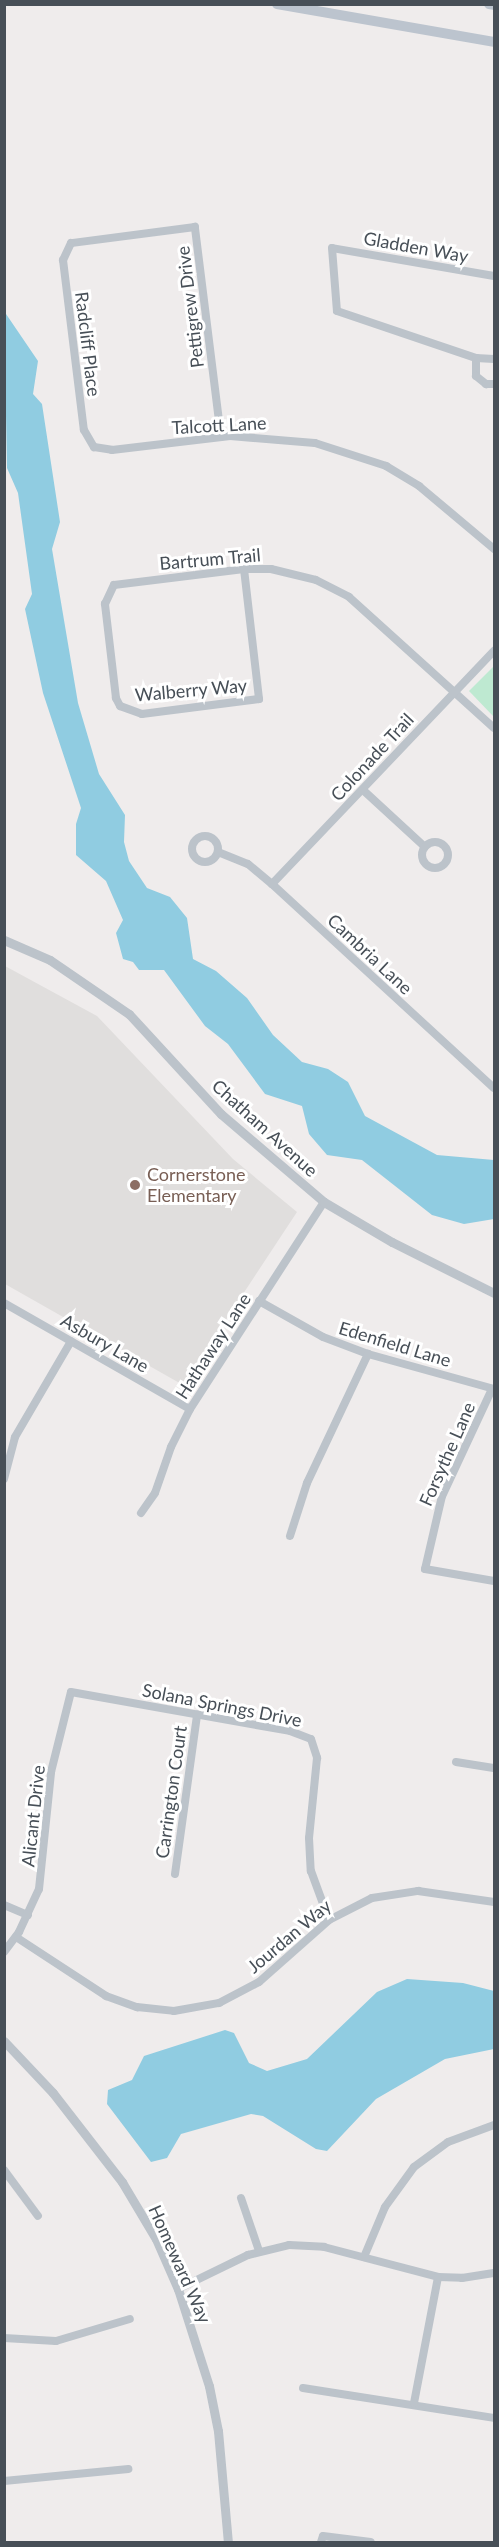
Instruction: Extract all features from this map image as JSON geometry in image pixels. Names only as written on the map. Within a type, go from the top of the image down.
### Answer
[{"type":"main road","points":[[277,4],[495,42]]},
{"type":"main road","points":[[489,4],[495,5]]},
{"type":"street","name":"Pettigrew Drive","points":[[71,243],[195,227],[220,437]]},
{"type":"street","name":"Radcliff Place","points":[[71,243],[63,260],[84,430],[94,447]]},
{"type":"street","name":"Gladden Way","points":[[476,357],[337,311],[332,248],[495,276]]},
{"type":"street","points":[[495,349],[494,360],[476,357],[476,376],[486,384],[495,384]]},
{"type":"street","name":"Talcott Lane","points":[[94,447],[112,450],[220,437],[283,438],[324,445],[368,459],[419,486],[495,549]]},
{"type":"street","name":"Bartrum Trail","points":[[126,710],[116,698],[105,604],[109,590],[122,582],[244,569],[295,574],[333,588],[366,610],[495,728]]},
{"type":"street","name":"Walberry Way","points":[[126,710],[142,714],[259,699],[244,569]]},
{"type":"street","name":"Colonade Trail","points":[[272,884],[363,790],[453,690],[495,651]]},
{"type":"street","points":[[363,790],[425,847]]},
{"type":"street","name":"Cambria Lane","points":[[218,852],[248,864],[272,884],[495,1088]]},
{"type":"street","name":"Chatham Avenue","points":[[4,940],[50,960],[129,1014],[220,1114],[324,1202],[402,1248],[495,1293]]},
{"type":"street","name":"Hathaway Lane","points":[[141,1513],[154,1493],[190,1409],[324,1202]]},
{"type":"street","name":"Edenfield Lane","points":[[259,1301],[323,1337],[368,1354],[493,1389]]},
{"type":"street","name":"Asbury Lane","points":[[4,1303],[190,1409]]},
{"type":"street","points":[[4,1479],[15,1437],[71,1341]]},
{"type":"street","points":[[290,1536],[314,1466],[368,1354]]},
{"type":"street","name":"Forsythe Lane","points":[[493,1389],[442,1496],[425,1569],[495,1581]]},
{"type":"street","name":"Alicant Drive","points":[[4,1952],[16,1937],[28,1915],[43,1872],[57,1740],[71,1692],[86,1694]]},
{"type":"street","name":"Solana Springs Drive","points":[[86,1694],[302,1734],[316,1747],[309,1854],[315,1887],[329,1920]]},
{"type":"street","name":"Carrington Court","points":[[175,1874],[197,1715]]},
{"type":"street","points":[[456,1762],[495,1768]]},
{"type":"street","name":"Jourdan Way","points":[[16,1937],[106,1996],[137,2007],[174,2011],[219,2003],[259,1982],[329,1920],[358,1903],[405,1892],[495,1902]]},
{"type":"street","points":[[4,1905],[28,1915]]},
{"type":"street","name":"Homeward Way","points":[[4,2042],[53,2093],[122,2182],[156,2240],[178,2289],[209,2386],[224,2485],[228,2542]]},
{"type":"street","points":[[364,2257],[385,2207],[414,2167],[448,2142],[495,2126]]},
{"type":"street","points":[[4,2170],[38,2216]]},
{"type":"street","points":[[241,2198],[259,2251]]},
{"type":"street","points":[[178,2289],[259,2251],[306,2245],[364,2257],[438,2277],[462,2278],[495,2273]]},
{"type":"street","points":[[414,2403],[438,2277]]},
{"type":"street","points":[[4,2338],[56,2341],[130,2319]]},
{"type":"street","points":[[303,2388],[414,2403],[495,2418]]},
{"type":"street","points":[[4,2481],[128,2469]]},
{"type":"street","points":[[322,2539],[371,2542]]},
{"type":"shaded area","name":"Cornerstone Elementary","points":[[5,966],[97,1016],[233,1159],[297,1212],[183,1385],[5,1284]]},
{"type":"green space","points":[[494,666],[494,717],[469,691]]},
{"type":"water","points":[[4,311],[38,361],[33,394],[42,404],[60,522],[52,549],[78,703],[99,774],[125,815],[124,842],[129,861],[147,888],[170,897],[187,918],[193,959],[216,971],[247,998],[273,1035],[302,1062],[328,1069],[348,1082],[365,1116],[437,1155],[494,1160],[494,1219],[464,1224],[432,1215],[362,1160],[327,1155],[309,1134],[302,1106],[265,1094],[228,1044],[205,1026],[164,970],[139,970],[133,962],[123,959],[116,933],[123,920],[106,881],[76,855],[76,824],[81,808],[43,693],[25,609],[32,594],[18,493],[7,468]]},
{"type":"water","points":[[407,1979],[463,1983],[494,1991],[494,2049],[445,2059],[376,2099],[327,2151],[316,2149],[263,2116],[251,2114],[181,2134],[167,2158],[151,2162],[107,2104],[108,2090],[132,2080],[144,2056],[225,2030],[234,2033],[249,2063],[267,2071],[307,2059],[377,1992]]},
{"type":"place","name":"Cornerstone Elementary","points":[[135,1185]]}]
